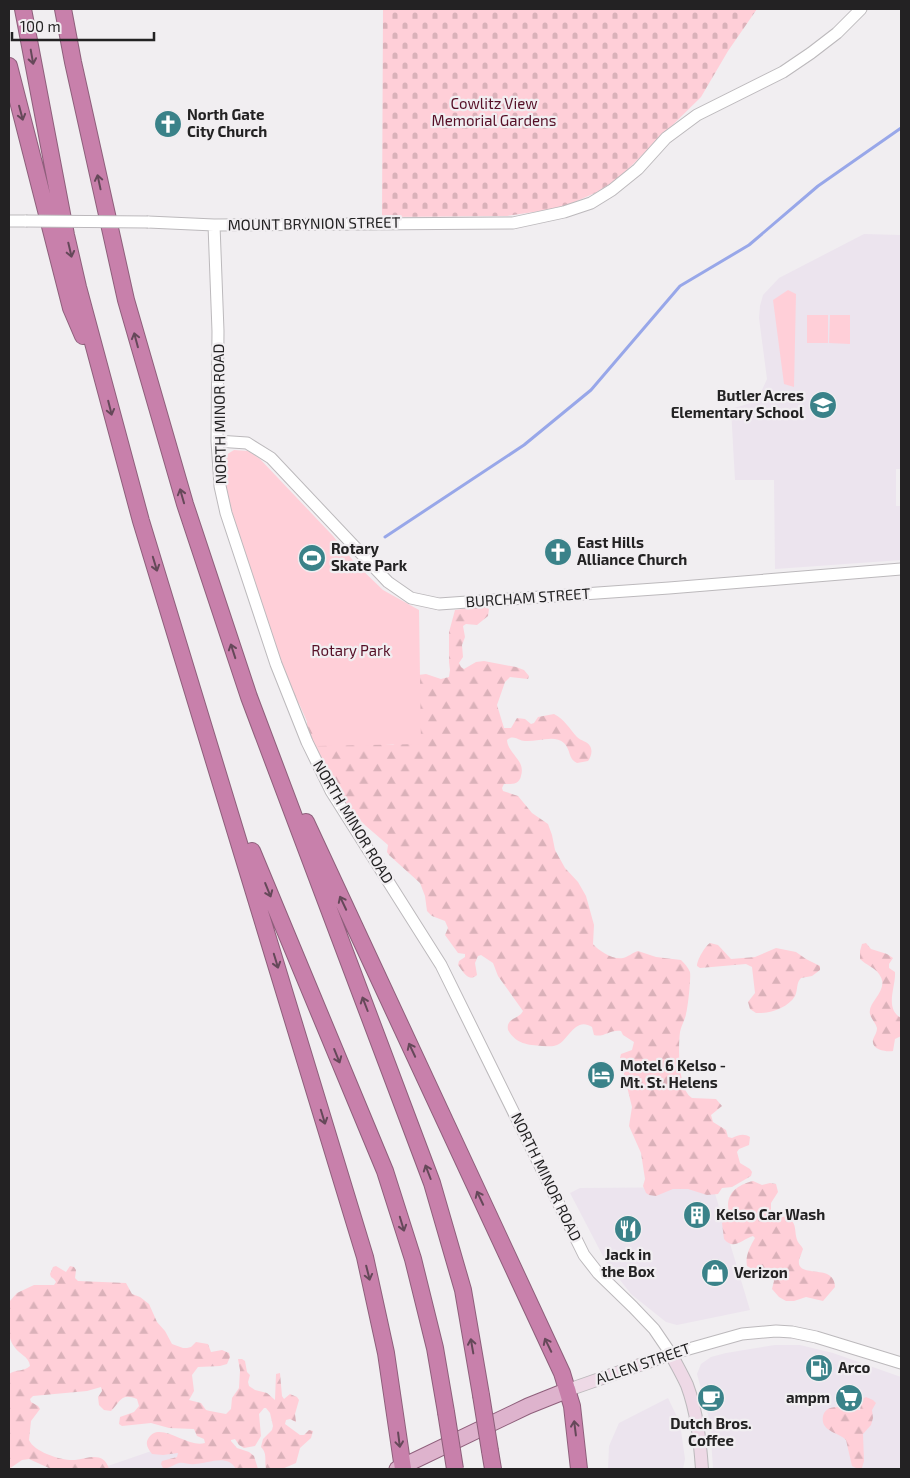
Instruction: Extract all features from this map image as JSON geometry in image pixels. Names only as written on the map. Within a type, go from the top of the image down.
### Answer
[{"type":"highway","points":[[23,9],[66,235],[141,521],[365,1257],[386,1354],[396,1414],[401,1468]]},
{"type":"highway","points":[[63,9],[126,300],[185,504],[248,697],[432,1183],[463,1290],[492,1469]]},
{"type":"highway","points":[[71,9],[73,62]]},
{"type":"highway","points":[[9,66],[71,308],[103,380]]},
{"type":"highway","points":[[248,697],[568,1390],[572,1406],[579,1469]]},
{"type":"highway","points":[[216,764],[385,1171],[413,1260],[434,1348],[455,1469]]},
{"type":"main road","name":"ALLEN STREET","points":[[401,1468],[528,1406],[671,1354]]},
{"type":"main road","points":[[671,1354],[686,1385],[692,1405],[698,1432],[702,1469]]},
{"type":"street","name":"MOUNT BRYNION STREET","points":[[9,221],[148,222],[214,225],[513,223],[564,212],[591,203],[612,190],[638,168],[666,138],[697,115],[783,72],[812,53],[837,33],[861,9]]},
{"type":"street","name":"NORTH MINOR ROAD","points":[[214,225],[218,331],[217,441],[220,486],[226,513],[276,664],[307,742],[331,791],[441,965],[584,1254],[598,1274],[654,1329],[671,1354]]},
{"type":"street","name":"BURCHAM STREET","points":[[217,441],[247,443],[271,458],[388,582],[411,598],[439,604],[901,569]]},
{"type":"street","name":"ALLEN STREET","points":[[671,1354],[742,1334],[776,1331],[816,1337],[901,1364]]},
{"type":"shaded area","name":"Butler Acres Elementary School","points":[[864,234],[901,235],[901,469],[896,469],[896,506],[901,506],[901,560],[775,569],[774,480],[735,480],[731,409],[757,401],[767,379],[759,318],[763,295],[779,278]]},
{"type":"shaded area","points":[[713,1187],[750,1310],[677,1325],[666,1322],[631,1294],[606,1262],[570,1193],[580,1188]]},
{"type":"shaded area","points":[[775,1345],[800,1345],[833,1353],[901,1377],[901,1469],[713,1469],[710,1422],[697,1374],[701,1364],[711,1357],[726,1353]]},
{"type":"shaded area","points":[[668,1398],[680,1423],[685,1459],[683,1469],[608,1469],[609,1446],[619,1423]]},
{"type":"shaded area","points":[[166,1446],[248,1462],[248,1469],[99,1469]]},
{"type":"green space","name":"Cowlitz View Memorial Gardens","points":[[383,9],[757,9],[728,51],[701,97],[618,179],[595,193],[561,208],[507,216],[382,217]]},
{"type":"green space","points":[[788,290],[796,294],[794,387],[784,384],[773,300]]},
{"type":"green space","points":[[807,315],[828,315],[828,343],[807,343]]},
{"type":"green space","points":[[830,315],[850,315],[850,344],[829,343]]},
{"type":"green space","name":"Rotary Park","points":[[234,450],[248,451],[260,459],[333,536],[356,564],[383,590],[419,610],[421,744],[318,746],[284,670],[227,496],[223,463],[226,455]]},
{"type":"green space","points":[[483,606],[489,609],[488,616],[477,625],[466,624],[463,626],[465,637],[462,645],[463,657],[459,663],[461,667],[464,669],[476,662],[484,661],[516,667],[524,670],[529,676],[528,679],[510,677],[505,682],[497,705],[504,728],[511,728],[517,718],[525,719],[531,724],[538,717],[554,714],[577,737],[589,744],[591,750],[591,756],[588,761],[577,763],[572,759],[566,746],[560,740],[523,741],[509,738],[507,740],[508,745],[519,761],[522,770],[519,781],[504,784],[503,791],[518,796],[532,813],[548,824],[555,850],[565,868],[578,882],[586,896],[594,925],[593,944],[596,947],[615,958],[625,957],[638,951],[656,957],[681,960],[690,972],[688,1005],[679,1039],[680,1068],[684,1086],[692,1098],[716,1099],[722,1106],[711,1115],[713,1122],[726,1130],[728,1137],[732,1138],[743,1135],[750,1137],[749,1145],[739,1149],[737,1152],[740,1163],[750,1169],[752,1172],[751,1176],[732,1187],[722,1188],[718,1194],[707,1195],[688,1189],[673,1189],[656,1196],[646,1193],[643,1186],[645,1179],[641,1153],[629,1126],[632,1107],[620,1058],[621,1054],[632,1050],[634,1042],[623,1035],[621,1031],[598,1036],[594,1035],[592,1027],[586,1024],[581,1025],[572,1030],[561,1043],[552,1046],[527,1044],[511,1035],[508,1030],[508,1024],[523,1011],[498,976],[493,963],[481,955],[478,956],[475,963],[477,975],[471,978],[458,965],[459,961],[465,957],[465,954],[458,953],[445,935],[448,928],[445,921],[432,916],[427,911],[425,896],[420,883],[389,855],[387,852],[388,845],[345,807],[307,736],[307,721],[301,704],[294,702],[280,679],[294,651],[385,744],[393,745],[396,743],[418,675],[426,674],[441,679],[449,677],[449,632],[455,610]]},
{"type":"green space","points":[[710,943],[718,945],[731,959],[755,957],[776,948],[796,952],[820,966],[820,970],[812,976],[801,978],[798,982],[795,996],[788,1004],[772,1011],[756,1013],[750,1009],[748,1002],[755,993],[752,967],[746,964],[700,968],[697,966],[698,960]]},
{"type":"green space","points":[[866,943],[871,949],[893,958],[889,964],[889,968],[895,972],[892,1003],[896,1014],[901,1018],[901,1036],[895,1039],[893,1051],[880,1050],[873,1043],[877,1028],[870,1014],[870,1009],[881,990],[882,980],[877,972],[860,959],[862,944]]},
{"type":"green space","points":[[753,1181],[762,1185],[776,1184],[778,1192],[771,1203],[771,1215],[776,1219],[786,1216],[793,1222],[798,1242],[803,1249],[799,1260],[800,1266],[809,1271],[829,1275],[833,1279],[835,1287],[823,1301],[806,1297],[794,1301],[786,1301],[779,1297],[772,1289],[774,1281],[768,1273],[747,1266],[747,1255],[755,1238],[753,1236],[749,1237],[735,1244],[731,1244],[724,1239],[722,1223],[729,1216],[728,1204],[733,1191]]},
{"type":"green space","points":[[56,1266],[66,1272],[70,1266],[74,1267],[76,1270],[75,1278],[78,1281],[126,1283],[132,1294],[149,1304],[157,1322],[165,1331],[172,1344],[187,1348],[196,1342],[208,1344],[211,1352],[222,1350],[229,1353],[230,1357],[227,1364],[198,1367],[192,1375],[194,1391],[189,1400],[201,1403],[206,1410],[226,1414],[231,1409],[232,1398],[239,1388],[240,1370],[238,1359],[245,1361],[247,1372],[250,1375],[249,1386],[255,1390],[267,1393],[275,1400],[276,1374],[280,1373],[282,1396],[284,1399],[290,1394],[299,1400],[295,1414],[296,1422],[290,1419],[286,1420],[285,1424],[300,1435],[304,1435],[309,1430],[313,1431],[311,1438],[300,1448],[296,1463],[282,1469],[266,1469],[265,1455],[261,1447],[263,1439],[272,1430],[273,1426],[270,1413],[264,1408],[259,1414],[261,1436],[255,1446],[244,1448],[235,1439],[231,1440],[237,1448],[254,1456],[258,1469],[236,1469],[228,1461],[222,1460],[200,1464],[179,1463],[163,1468],[162,1461],[177,1457],[178,1453],[152,1454],[147,1443],[153,1434],[159,1432],[166,1433],[198,1444],[205,1443],[204,1439],[197,1436],[194,1429],[169,1428],[151,1423],[122,1426],[119,1424],[120,1417],[134,1412],[139,1406],[137,1399],[124,1397],[111,1411],[104,1410],[99,1405],[98,1397],[102,1391],[101,1387],[87,1391],[33,1396],[30,1399],[31,1402],[40,1409],[31,1421],[29,1440],[42,1452],[56,1457],[69,1460],[90,1457],[99,1458],[107,1463],[109,1469],[51,1469],[29,1459],[22,1460],[9,1469],[9,1374],[30,1366],[28,1360],[15,1348],[9,1336],[9,1302],[17,1293],[34,1285],[54,1285],[56,1282],[50,1274],[53,1267]]},
{"type":"green space","points":[[866,1397],[876,1403],[872,1410],[873,1418],[871,1425],[863,1434],[864,1461],[862,1468],[858,1469],[852,1466],[846,1440],[827,1429],[824,1425],[823,1416],[827,1410],[839,1407],[844,1403],[849,1403],[853,1410],[860,1410],[862,1399]]},
{"type":"waterway","points":[[385,537],[524,445],[591,390],[680,286],[749,245],[818,186],[901,128]]},
{"type":"place","name":"North Gate City Church","points":[[168,124]]},
{"type":"place","name":"Butler Acres Elementary School","points":[[823,405]]},
{"type":"place","name":"East Hills Alliance Church","points":[[558,552]]},
{"type":"place","name":"Rotary Skate Park","points":[[312,558]]},
{"type":"place","name":"Motel 6 Kelso - Mt. St. Helens","points":[[601,1075]]},
{"type":"place","name":"Kelso Car Wash","points":[[697,1215]]},
{"type":"place","name":"Jack in the Box","points":[[628,1229]]},
{"type":"place","name":"Verizon","points":[[715,1273]]},
{"type":"place","name":"Arco","points":[[819,1368]]},
{"type":"place","name":"Dutch Bros. Coffee","points":[[711,1398]]},
{"type":"place","name":"ampm","points":[[849,1398]]}]
